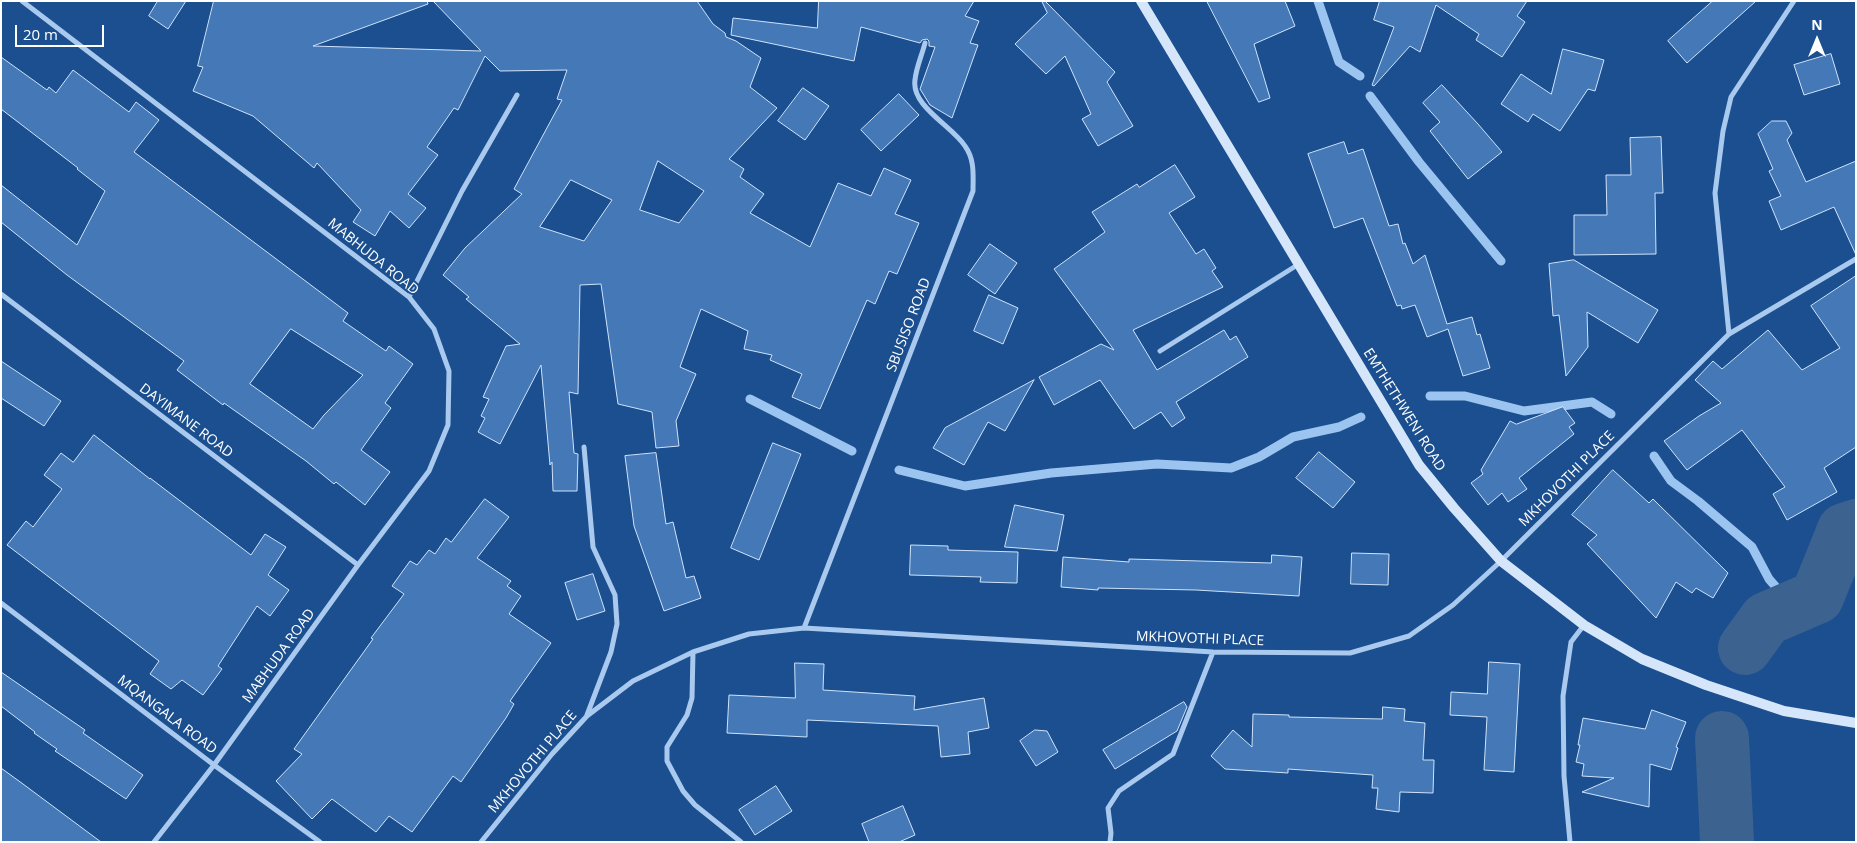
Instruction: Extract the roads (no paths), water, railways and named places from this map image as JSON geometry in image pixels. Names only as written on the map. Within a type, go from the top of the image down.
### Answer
[{"type":"street","name":"MABHUDA ROAD","points":[[22,1],[409,297],[434,329],[449,370],[448,424],[429,471],[358,565],[214,765],[154,842]]},
{"type":"street","name":"EMTHETHWENI ROAD","points":[[1141,1],[1419,465],[1454,508],[1502,560],[1584,625],[1642,659],[1706,685],[1784,711],[1856,723]]},
{"type":"street","points":[[1729,334],[1715,193],[1723,131],[1730,97],[1794,1]]},
{"type":"street","name":"SBUSISO ROAD","points":[[804,628],[973,191],[973,164],[966,146],[918,98],[914,81],[925,43]]},
{"type":"street","points":[[409,297],[462,191],[517,95]]},
{"type":"street","name":"MKHOVOTHI PLACE","points":[[481,842],[552,754],[587,716],[633,681],[693,652],[749,634],[804,628],[1212,652],[1350,653],[1409,636],[1453,605],[1502,560],[1729,334],[1856,259]]},
{"type":"street","points":[[1160,351],[1299,264]]},
{"type":"street","name":"DAYIMANE ROAD","points":[[1,294],[358,565]]},
{"type":"street","points":[[584,447],[593,547],[615,595],[617,624],[611,652],[587,716]]},
{"type":"street","name":"MQANGALA ROAD","points":[[1,603],[214,765],[320,842]]},
{"type":"street","points":[[1570,842],[1564,776],[1563,696],[1571,642],[1584,625]]},
{"type":"street","points":[[693,652],[692,698],[687,715],[667,747],[667,761],[680,786],[695,804],[742,842]]},
{"type":"street","points":[[1110,842],[1108,808],[1119,791],[1173,754],[1212,652]]},
{"type":"waterway","points":[[1318,1],[1339,62],[1360,76]]},
{"type":"waterway","points":[[1370,96],[1419,162],[1501,261]]},
{"type":"waterway","points":[[1430,396],[1465,396],[1524,411],[1592,402],[1611,414]]},
{"type":"waterway","points":[[750,399],[852,451]]},
{"type":"waterway","points":[[899,470],[965,486],[1051,473],[1157,464],[1231,468],[1259,457],[1293,437],[1339,427],[1361,417]]},
{"type":"waterway","points":[[1654,456],[1671,481],[1698,501],[1752,547],[1769,579],[1782,594],[1789,609]]},
{"type":"waterway","points":[[1745,648],[1766,619],[1817,597],[1844,530],[1856,526]]},
{"type":"waterway","points":[[1722,738],[1727,842]]}]
